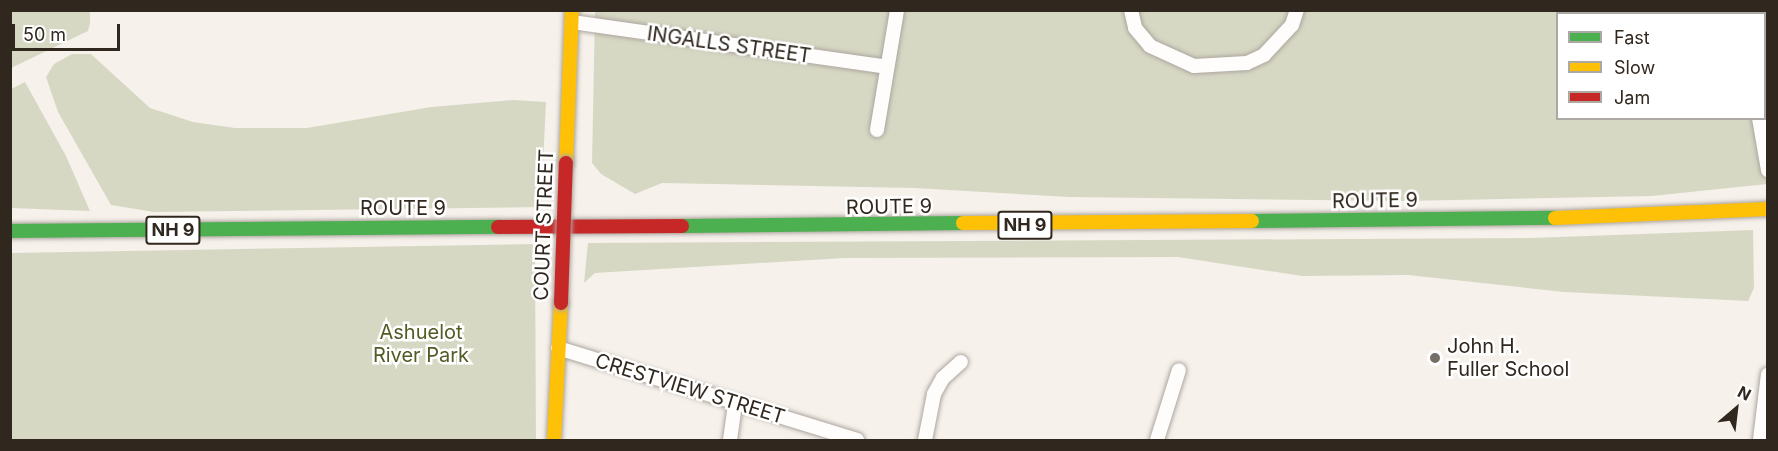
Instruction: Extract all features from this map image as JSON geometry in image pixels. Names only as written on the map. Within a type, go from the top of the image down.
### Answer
[{"type":"main road","name":"COURT STREET","points":[[554,441],[572,16]]},
{"type":"main road","name":"ROUTE 9","points":[[10,231],[819,227],[1714,214],[1767,209]]},
{"type":"street","points":[[877,130],[897,10]]},
{"type":"street","points":[[1131,10],[1135,28],[1150,46],[1194,66],[1247,63],[1264,56],[1292,25],[1297,10]]},
{"type":"street","name":"INGALLS STREET","points":[[572,16],[887,67]]},
{"type":"street","points":[[1759,120],[1767,170]]},
{"type":"street","name":"CRESTVIEW STREET","points":[[558,348],[857,441]]},
{"type":"street","points":[[925,441],[934,393],[943,378],[961,362]]},
{"type":"street","points":[[1157,441],[1179,370]]},
{"type":"street","points":[[1760,441],[1767,374]]},
{"type":"street","points":[[730,441],[735,403]]},
{"type":"green space","points":[[11,10],[90,11],[90,23],[88,31],[11,68]]},
{"type":"green space","points":[[595,11],[1767,11],[1767,184],[1652,196],[1406,201],[1069,197],[914,188],[662,183],[635,194],[601,174],[592,163]]},
{"type":"green space","points":[[72,54],[91,54],[150,108],[193,122],[235,128],[307,128],[431,107],[514,100],[546,102],[541,207],[154,212],[111,205],[58,112],[46,77],[54,64]]},
{"type":"green space","points":[[25,82],[66,156],[90,211],[11,208],[11,89]]},
{"type":"green space","points":[[1753,230],[1754,288],[1748,301],[1564,292],[1408,275],[1302,276],[1178,257],[844,258],[595,273],[584,283],[588,243],[1531,238]]},
{"type":"green space","name":"Ashuelot River Park","points":[[535,244],[536,440],[11,440],[11,253]]},
{"type":"traffic: fast","points":[[1252,221],[1555,218]]},
{"type":"traffic: fast","points":[[682,226],[963,223]]},
{"type":"traffic: fast","points":[[10,231],[498,227]]},
{"type":"traffic: slow","points":[[566,163],[572,10]]},
{"type":"traffic: slow","points":[[1555,218],[1768,209]]},
{"type":"traffic: slow","points":[[963,223],[1252,221]]},
{"type":"traffic: slow","points":[[554,440],[561,303]]},
{"type":"traffic: jam","points":[[561,303],[566,163]]},
{"type":"traffic: jam","points":[[498,227],[682,226]]},
{"type":"place","name":"John H. Fuller School","points":[[1435,358]]}]
